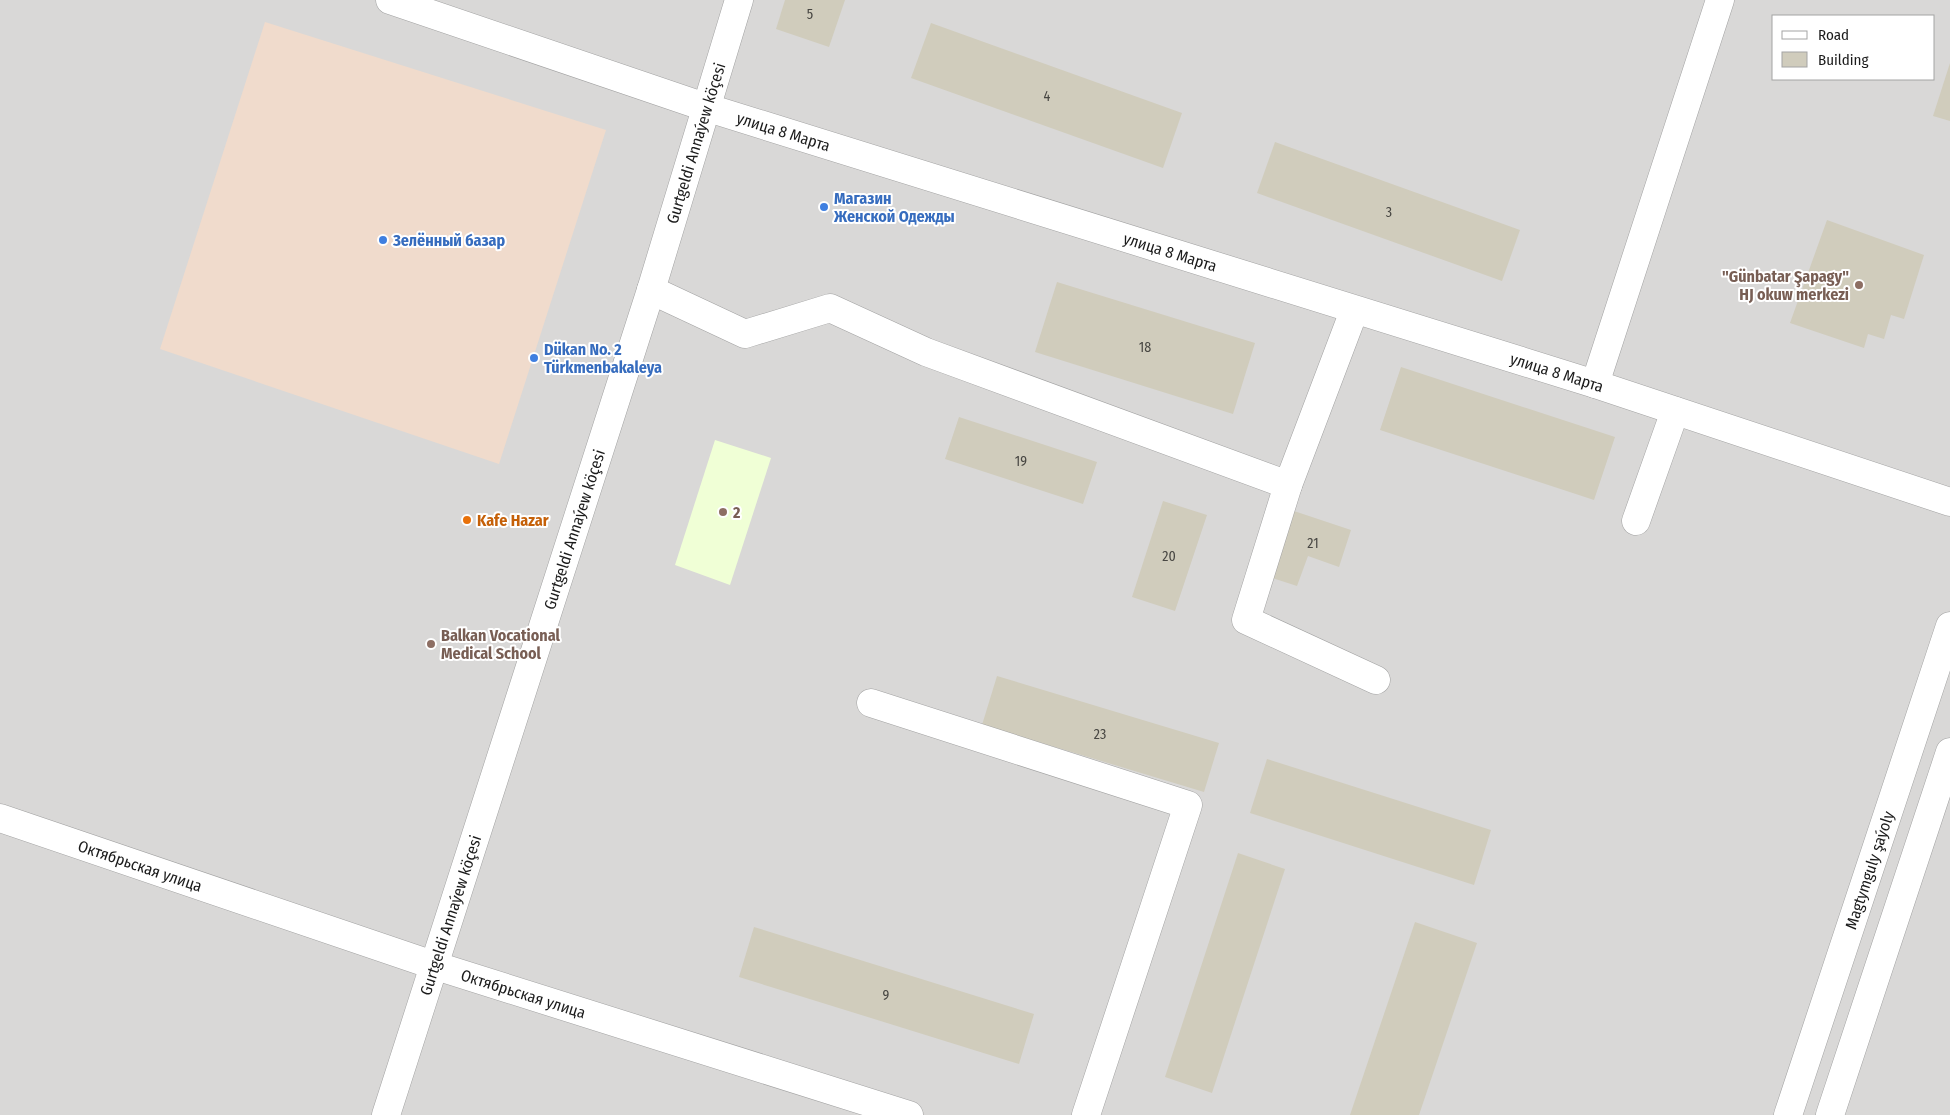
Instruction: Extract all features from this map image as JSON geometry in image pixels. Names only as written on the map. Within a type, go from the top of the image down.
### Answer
[{"type":"street","name":"улица 8 Марта","points":[[390,0],[705,107],[1354,311],[1594,384],[1950,502]]},
{"type":"street","name":"Gurtgeldi Annaýew köçesi","points":[[386,1115],[651,290],[739,0]]},
{"type":"street","points":[[1594,384],[1720,0]]},
{"type":"street","points":[[651,290],[745,334],[830,308],[926,352],[1288,485]]},
{"type":"street","points":[[1354,311],[1288,485],[1246,620],[1376,680]]},
{"type":"street","points":[[1636,521],[1675,411]]},
{"type":"street","name":"Magtymguly şaýoly","points":[[1788,1115],[1950,626]]},
{"type":"street","points":[[871,703],[1188,805],[1086,1115]]},
{"type":"street","points":[[1830,1115],[1950,752]]},
{"type":"street","name":"Октябрьская улица","points":[[0,818],[434,965],[909,1115]]},
{"type":"shaded area","points":[[0,0],[1950,0],[1950,1115],[0,1115]]},
{"type":"shaded area","name":"Зелённый базар","points":[[265,22],[606,130],[499,464],[160,349]]},
{"type":"shaded area","name":"2","points":[[715,440],[771,458],[730,585],[675,565]]},
{"type":"building","points":[[785,0],[845,0],[829,47],[776,29]]},
{"type":"building","points":[[931,23],[1182,113],[1163,168],[911,78]]},
{"type":"building","points":[[1950,63],[1950,121],[1933,116]]},
{"type":"building","points":[[1275,142],[1520,230],[1502,281],[1257,193]]},
{"type":"building","name":"\"Günbatar Şapagy\" HJ okuw merkezi","points":[[1827,220],[1924,255],[1904,319],[1891,315],[1884,339],[1868,334],[1864,348],[1790,323]]},
{"type":"building","points":[[1057,282],[1255,343],[1233,414],[1035,352]]},
{"type":"building","points":[[1401,367],[1615,437],[1594,500],[1380,430]]},
{"type":"building","points":[[959,417],[1097,462],[1083,504],[945,459]]},
{"type":"building","points":[[1163,501],[1207,515],[1175,611],[1132,597]]},
{"type":"building","points":[[1291,510],[1351,530],[1339,567],[1308,556],[1297,586],[1269,577]]},
{"type":"building","points":[[997,676],[1219,743],[1204,792],[982,725]]},
{"type":"building","points":[[1267,759],[1491,830],[1474,885],[1250,813]]},
{"type":"building","points":[[1238,853],[1285,869],[1212,1093],[1165,1077]]},
{"type":"building","points":[[1415,922],[1477,943],[1419,1115],[1350,1115]]},
{"type":"building","points":[[754,927],[1034,1014],[1019,1064],[739,977]]},
{"type":"place","name":"Магазин Женской Одежды","points":[[824,207]]},
{"type":"place","name":"Зелённый базар","points":[[383,240]]},
{"type":"place","name":"\"Günbatar Şapagy\" HJ okuw merkezi","points":[[1859,285]]},
{"type":"place","name":"Dükan No. 2 Türkmenbakaleya","points":[[534,358]]},
{"type":"place","name":"2","points":[[723,512]]},
{"type":"place","name":"Kafe Hazar","points":[[467,520]]},
{"type":"place","name":"Balkan Vocational Medical School","points":[[431,644]]}]
